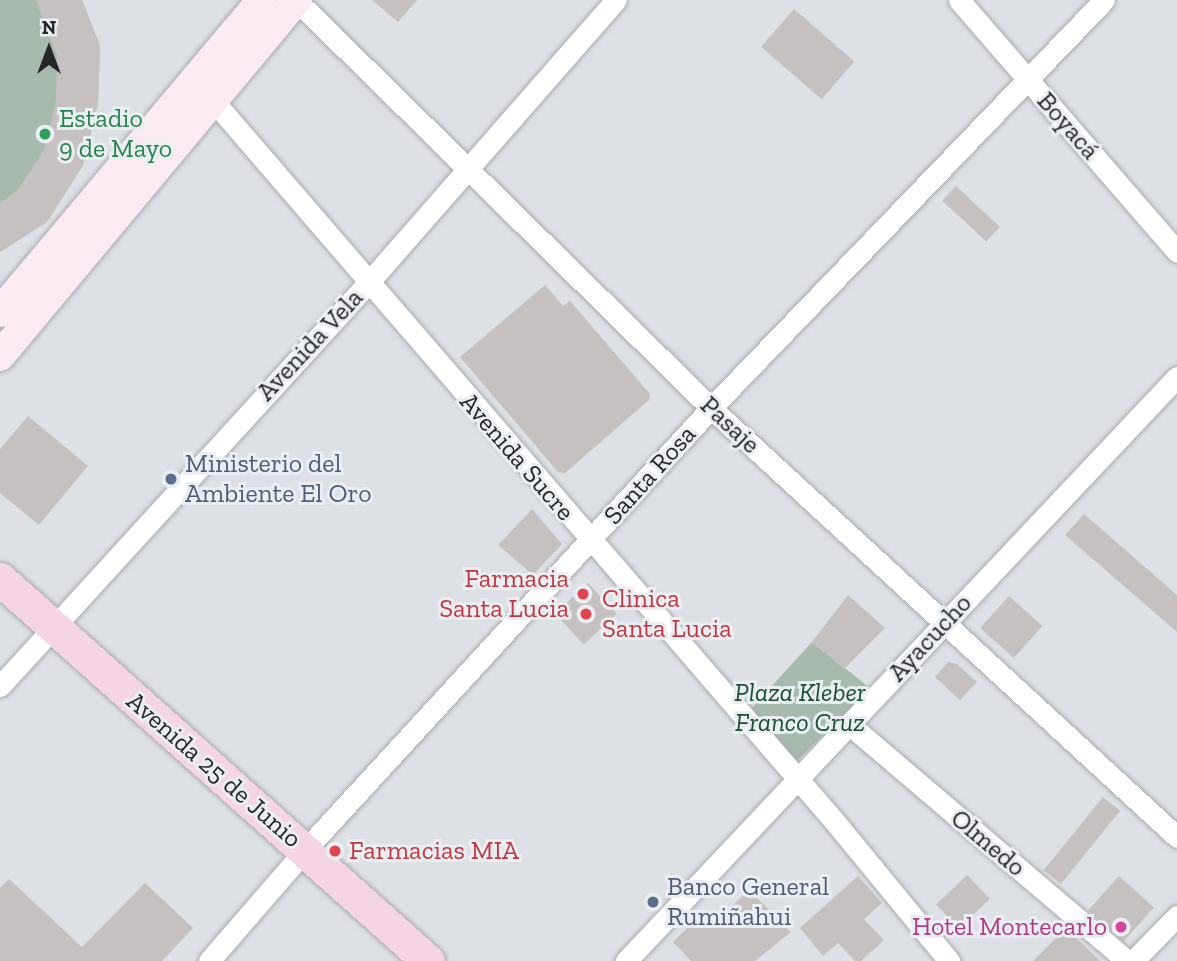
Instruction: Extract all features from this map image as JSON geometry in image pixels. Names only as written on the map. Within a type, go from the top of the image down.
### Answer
[{"type":"main road","points":[[0,356],[204,90],[262,0]]},
{"type":"main road","points":[[0,312],[204,90],[297,0]]},
{"type":"main road","name":"Avenida 25 de Junio","points":[[0,579],[428,961]]},
{"type":"street","name":"Pasaje","points":[[297,0],[711,408],[1177,837]]},
{"type":"street","name":"Avenida Vela","points":[[0,686],[368,283],[616,0]]},
{"type":"street","name":"Boyacá","points":[[958,0],[1177,252]]},
{"type":"street","name":"Santa Rosa","points":[[209,961],[304,850],[711,408],[1104,0]]},
{"type":"street","name":"Avenida Sucre","points":[[204,90],[796,781],[835,822],[949,961]]},
{"type":"street","name":"Ayacucho","points":[[626,961],[1177,377]]},
{"type":"street","name":"Olmedo","points":[[850,725],[1127,961]]},
{"type":"street","points":[[1133,961],[1177,916]]},
{"type":"green space","name":"Estadio 9 de Mayo","points":[[0,0],[82,0],[100,46],[98,103],[83,165],[47,222],[0,252]]},
{"type":"green space","name":"Plaza Kleber Franco Cruz","points":[[812,642],[870,688],[797,761],[750,710]]},
{"type":"building","points":[[36,0],[82,0],[100,46],[98,103],[83,165],[47,222],[0,252],[0,203],[17,191],[44,150],[56,101],[57,56]]},
{"type":"building","points":[[372,0],[417,0],[398,22]]},
{"type":"building","points":[[794,9],[854,61],[822,99],[761,47]]},
{"type":"building","points":[[956,186],[1000,227],[986,242],[942,201]]},
{"type":"building","points":[[545,285],[563,306],[570,301],[650,394],[649,400],[565,473],[558,472],[460,357]]},
{"type":"building","points":[[28,416],[88,466],[39,525],[0,493],[0,449]]},
{"type":"building","points":[[532,509],[562,544],[533,575],[498,545]]},
{"type":"building","points":[[1084,514],[1177,595],[1177,632],[1065,535]]},
{"type":"building","name":"Clinica Santa Lucia","points":[[588,583],[617,614],[584,644],[555,614]]},
{"type":"building","points":[[848,595],[885,628],[844,669],[812,642]]},
{"type":"building","points":[[1009,596],[1042,626],[1014,658],[980,628]]},
{"type":"building","points":[[948,662],[957,664],[977,682],[960,700],[935,677]]},
{"type":"building","points":[[1103,797],[1120,811],[1061,884],[1044,870]]},
{"type":"building","points":[[967,875],[990,899],[959,929],[936,905]]},
{"type":"building","points":[[858,876],[882,903],[864,919],[884,940],[861,961],[855,961],[838,943],[823,956],[800,928]]},
{"type":"building","points":[[1119,876],[1154,907],[1123,942],[1088,910]]},
{"type":"building","points":[[9,879],[82,947],[145,883],[193,928],[162,961],[0,961],[0,888]]},
{"type":"building","points":[[749,890],[791,932],[755,961],[691,961],[673,942],[701,914],[712,925]]},
{"type":"building","points":[[1066,928],[1074,936],[1100,961],[1033,961]]},
{"type":"place","name":"Estadio 9 de Mayo","points":[[45,134]]},
{"type":"place","name":"Ministerio del Ambiente El Oro","points":[[171,479]]},
{"type":"place","name":"Farmacia Santa Lucia","points":[[583,594]]},
{"type":"place","name":"Clinica Santa Lucia","points":[[586,614]]},
{"type":"place","name":"Farmacias MIA","points":[[335,851]]},
{"type":"place","name":"Banco General Rumiñahui","points":[[653,902]]},
{"type":"place","name":"Hotel Montecarlo","points":[[1121,927]]}]
